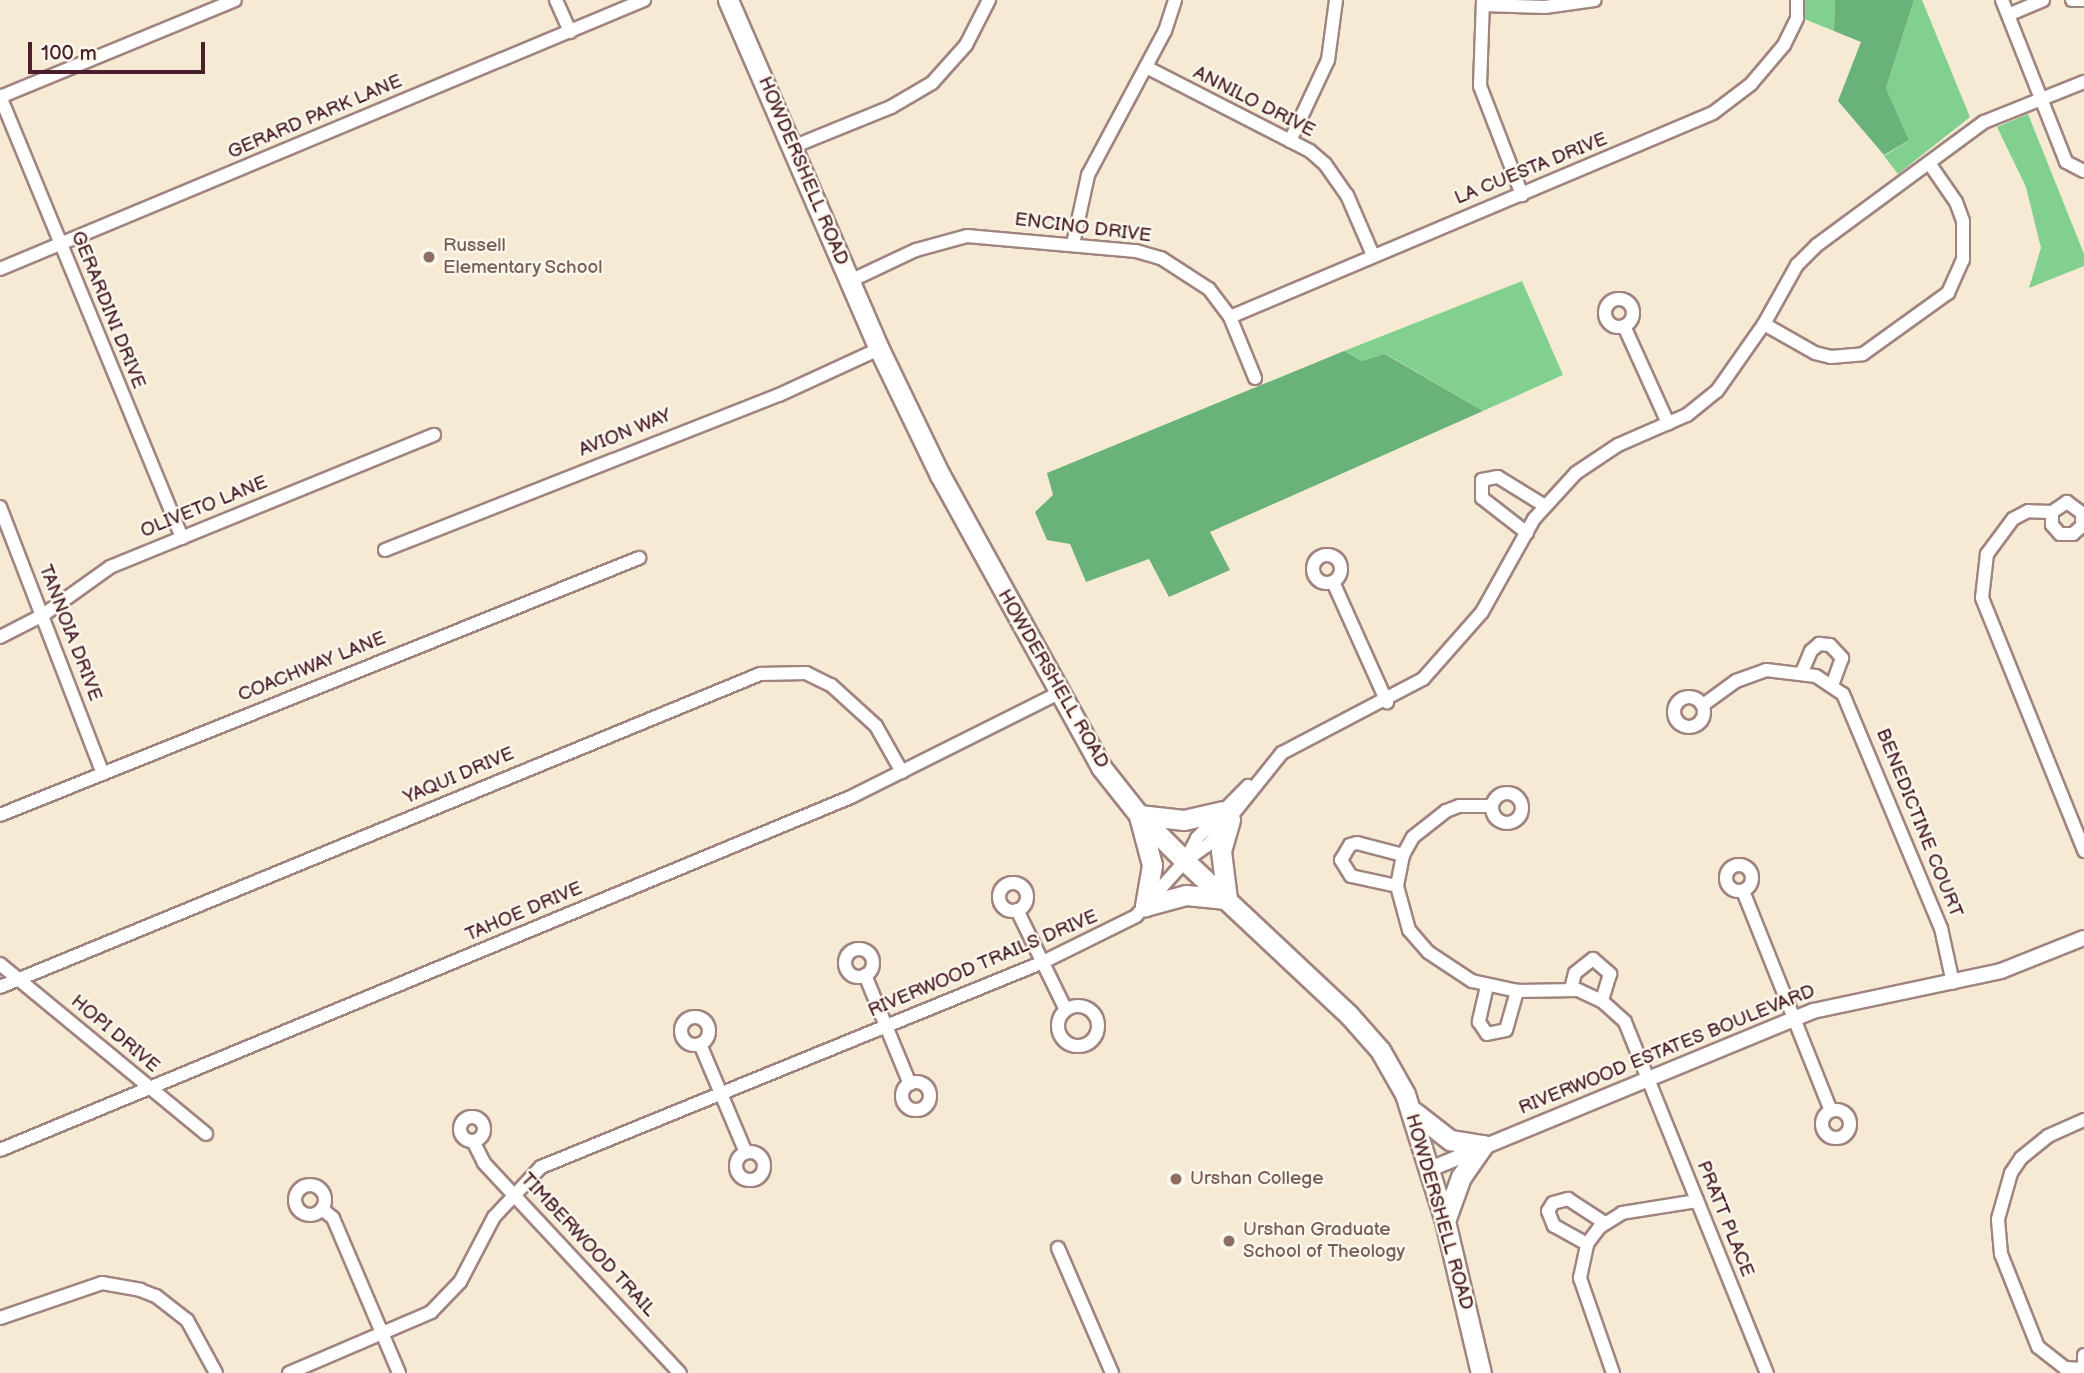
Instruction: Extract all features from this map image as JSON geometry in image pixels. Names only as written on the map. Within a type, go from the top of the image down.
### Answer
[{"type":"main road","name":"HOWDERSHELL ROAD","points":[[728,0],[795,146],[879,349],[940,475],[1057,694],[1101,767],[1139,815],[1317,982],[1380,1050],[1411,1109],[1430,1169],[1481,1373]]},
{"type":"main road","points":[[1139,815],[1184,821],[1226,815],[1221,851],[1227,899],[1186,895],[1145,906],[1152,865],[1139,815]]},
{"type":"main road","points":[[1411,1109],[1450,1140],[1483,1145],[1461,1177],[1445,1221]]},
{"type":"street","points":[[0,96],[235,0]]},
{"type":"street","points":[[556,0],[570,32]]},
{"type":"street","name":"GERARD PARK LANE","points":[[0,269],[644,0]]},
{"type":"street","points":[[795,146],[891,107],[932,83],[966,45],[989,0]]},
{"type":"street","points":[[1073,244],[1088,175],[1165,31],[1175,0]]},
{"type":"street","points":[[1290,141],[1328,60],[1336,0]]},
{"type":"street","points":[[1522,195],[1480,86],[1483,3],[1545,7],[1595,0]]},
{"type":"street","points":[[2002,0],[2039,100],[2066,162],[2084,171]]},
{"type":"street","points":[[2008,15],[2043,0]]},
{"type":"street","points":[[2073,0],[2084,0]]},
{"type":"street","name":"LA CUESTA DRIVE","points":[[1230,317],[1687,126],[1732,100],[1784,46],[1797,18],[1798,1]]},
{"type":"street","name":"ANNILO DRIVE","points":[[1146,67],[1310,151],[1337,177],[1373,255]]},
{"type":"street","points":[[1333,582],[1387,702],[1423,679],[1461,637],[1495,592],[1545,506],[1596,458],[1668,423],[1717,391],[1764,324],[1784,284],[1817,245],[1984,122],[2084,82]]},
{"type":"street","name":"GERARDINI DRIVE","points":[[0,96],[182,538]]},
{"type":"street","points":[[1764,324],[1815,353],[1831,357],[1863,354],[1948,293],[1963,260],[1963,221],[1956,202],[1929,163]]},
{"type":"street","name":"ENCINO DRIVE","points":[[850,281],[916,250],[967,236],[1073,244],[1161,258],[1209,289],[1230,317],[1255,378]]},
{"type":"street","points":[[1624,326],[1668,423]]},
{"type":"street","name":"AVION WAY","points":[[385,550],[779,395],[879,349]]},
{"type":"street","name":"OLIVETO LANE","points":[[0,637],[43,615],[110,567],[434,435]]},
{"type":"street","points":[[1527,533],[1482,498],[1482,480],[1498,477],[1545,506]]},
{"type":"street","name":"TANNOIA DRIVE","points":[[0,507],[103,774]]},
{"type":"street","points":[[2052,512],[2028,511],[2000,531],[1987,554],[1982,598],[2084,851]]},
{"type":"street","name":"COACHWAY LANE","points":[[0,816],[639,558]]},
{"type":"street","points":[[1802,672],[1811,651],[1819,644],[1830,645],[1842,658],[1832,686]]},
{"type":"street","name":"BENEDICTINE COURT","points":[[1703,705],[1749,675],[1785,669],[1802,672],[1843,694],[1863,733],[1941,928],[1952,983]]},
{"type":"street","name":"YAQUI DRIVE","points":[[0,987],[760,674],[806,673],[831,685],[876,726],[902,772]]},
{"type":"street","name":"TAHOE DRIVE","points":[[0,1150],[902,772],[1057,694]]},
{"type":"street","name":"RIVERWOOD TRAILS DRIVE","points":[[289,1373],[432,1312],[447,1299],[494,1217],[513,1193],[541,1167],[886,1028],[1098,938],[1145,906],[1185,861],[1197,838],[1226,815],[1262,774],[1299,741],[1387,702]]},
{"type":"street","points":[[1492,806],[1460,806],[1435,816],[1413,837],[1403,855],[1397,886],[1403,915],[1417,940],[1452,971],[1487,986],[1517,991],[1571,989],[1602,1001],[1610,974],[1593,959],[1575,973],[1571,989]]},
{"type":"street","points":[[1397,886],[1351,876],[1341,860],[1344,851],[1357,843],[1403,855]]},
{"type":"street","points":[[1743,891],[1831,1111]]},
{"type":"street","points":[[1017,910],[1066,1010]]},
{"type":"street","name":"RIVERWOOD ESTATES BOULEVARD","points":[[1430,1169],[1483,1145],[1828,1006],[2001,971],[2084,938]]},
{"type":"street","name":"HOPI DRIVE","points":[[0,964],[206,1134]]},
{"type":"street","points":[[865,975],[910,1084]]},
{"type":"street","points":[[1487,986],[1479,1021],[1488,1034],[1506,1030],[1517,991]]},
{"type":"street","name":"PRATT PLACE","points":[[1602,1001],[1625,1022],[1767,1373]]},
{"type":"street","points":[[700,1044],[746,1153]]},
{"type":"street","points":[[2083,1365],[2065,1368],[2038,1347],[2000,1254],[1997,1219],[2011,1173],[2021,1158],[2048,1136],[2084,1120]]},
{"type":"street","name":"TIMBERWOOD TRAIL","points":[[473,1141],[484,1163],[680,1373]]},
{"type":"street","points":[[1587,1244],[1554,1226],[1548,1211],[1553,1203],[1568,1199],[1605,1223]]},
{"type":"street","points":[[1613,1373],[1580,1278],[1587,1244],[1605,1223],[1644,1206],[1679,1207],[1697,1201]]},
{"type":"street","points":[[322,1209],[333,1218],[399,1373]]},
{"type":"street","points":[[1058,1248],[1112,1373]]},
{"type":"street","points":[[0,1318],[102,1283],[140,1290],[156,1296],[187,1320],[216,1373]]},
{"type":"green space","points":[[1804,0],[1835,0],[1834,31],[1802,18]]},
{"type":"green space","points":[[1835,0],[1914,0],[1886,88],[1909,140],[1884,155],[1838,101],[1861,42],[1834,31]]},
{"type":"green space","points":[[1914,0],[1922,0],[1970,117],[1898,174],[1884,156],[1909,140],[1886,88]]},
{"type":"green space","points":[[2028,114],[2084,254],[2084,266],[2029,288],[2041,248],[2026,187],[1997,127]]},
{"type":"green space","points":[[1522,281],[1563,375],[1483,411],[1386,354],[1362,361],[1344,351]]},
{"type":"green space","points":[[1344,351],[1362,361],[1385,354],[1483,411],[1210,532],[1230,570],[1169,597],[1149,559],[1086,582],[1070,544],[1047,540],[1035,512],[1053,495],[1047,473]]},
{"type":"place","name":"Russell Elementary School","points":[[429,257]]},
{"type":"place","name":"Urshan College","points":[[1176,1179]]},
{"type":"place","name":"Urshan Graduate School of Theology","points":[[1229,1241]]}]
